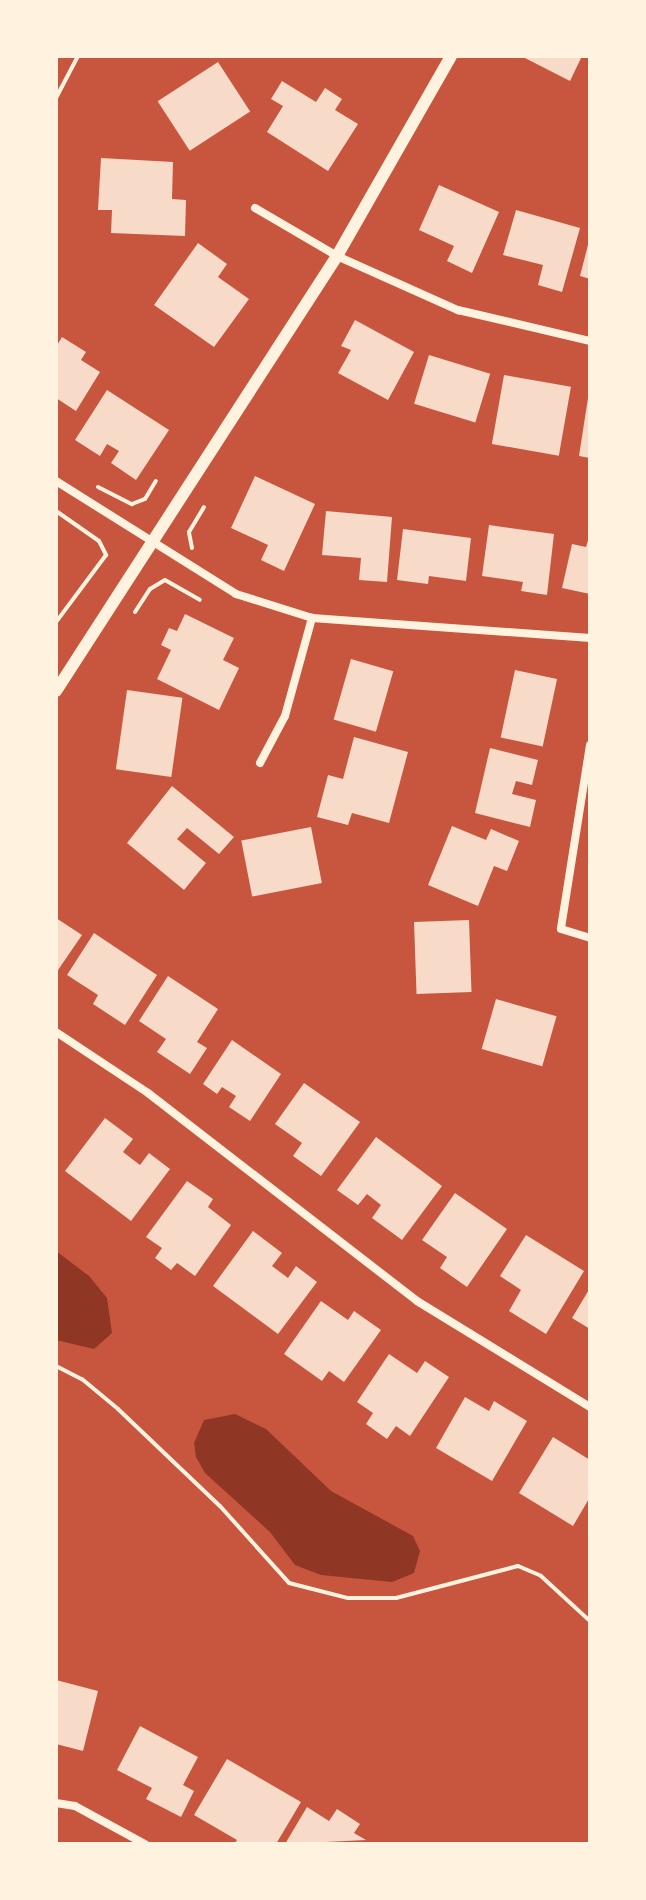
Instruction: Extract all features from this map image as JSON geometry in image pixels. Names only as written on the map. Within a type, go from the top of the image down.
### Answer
[{"type":"street","points":[[56,691],[337,256],[451,56]]},
{"type":"street","points":[[255,208],[337,256],[458,310],[590,341]]},
{"type":"street","points":[[56,481],[236,594],[312,618],[590,638]]},
{"type":"street","points":[[260,763],[285,716],[312,618]]},
{"type":"street","points":[[590,745],[561,929],[590,938]]},
{"type":"street","points":[[56,1032],[148,1093],[417,1301],[590,1407]]},
{"type":"street","points":[[56,1803],[75,1806],[145,1844]]},
{"type":"path","points":[[56,98],[78,56]]},
{"type":"path","points":[[96,486],[132,504],[145,499],[156,481]]},
{"type":"path","points":[[199,556],[189,544],[189,532],[204,507]]},
{"type":"path","points":[[56,511],[99,541],[106,555],[56,622]]},
{"type":"path","points":[[135,612],[159,581],[173,582],[200,600]]},
{"type":"path","points":[[56,1366],[82,1379],[118,1409],[220,1506],[289,1583],[348,1598],[396,1598],[518,1566],[541,1576],[590,1621]]},
{"type":"shaded area","points":[[56,1251],[89,1276],[107,1298],[112,1333],[94,1349],[56,1340]]},
{"type":"shaded area","points":[[235,1414],[266,1429],[331,1491],[413,1536],[420,1551],[414,1573],[392,1582],[321,1575],[295,1565],[270,1532],[205,1473],[196,1457],[194,1443],[204,1420]]},
{"type":"building","points":[[521,56],[582,56],[570,81]]},
{"type":"building","points":[[218,62],[250,111],[190,151],[158,101]]},
{"type":"building","points":[[282,81],[316,102],[325,88],[342,99],[335,110],[358,124],[328,171],[267,132],[283,106],[271,99]]},
{"type":"building","points":[[101,158],[173,162],[172,199],[186,200],[185,236],[111,233],[112,210],[98,210]]},
{"type":"building","points":[[439,185],[499,212],[472,273],[447,261],[454,246],[419,230]]},
{"type":"building","points":[[516,210],[580,228],[562,292],[538,285],[543,265],[503,255]]},
{"type":"building","points":[[590,241],[590,279],[580,276]]},
{"type":"building","points":[[198,243],[227,264],[218,277],[249,299],[214,347],[154,305]]},
{"type":"building","points":[[355,320],[414,352],[388,400],[338,373],[351,350],[341,346]]},
{"type":"building","points":[[62,337],[86,352],[81,360],[100,372],[76,411],[56,398],[56,347]]},
{"type":"building","points":[[429,355],[490,374],[475,422],[414,404]]},
{"type":"building","points":[[504,375],[571,387],[559,456],[492,444]]},
{"type":"building","points":[[107,390],[169,430],[136,480],[111,463],[119,451],[107,444],[100,456],[75,440]]},
{"type":"building","points":[[590,398],[590,458],[579,456]]},
{"type":"building","points":[[255,476],[315,504],[284,571],[261,560],[268,545],[231,528]]},
{"type":"building","points":[[326,511],[392,517],[387,582],[359,580],[361,558],[322,555]]},
{"type":"building","points":[[489,525],[554,534],[547,595],[521,591],[523,582],[482,576]]},
{"type":"building","points":[[403,529],[471,538],[466,581],[429,576],[428,584],[397,580]]},
{"type":"building","points":[[589,537],[590,594],[562,588],[572,544],[586,547]]},
{"type":"building","points":[[185,614],[234,638],[223,660],[239,668],[219,710],[157,679],[171,650],[161,645],[169,628],[177,631]]},
{"type":"building","points":[[351,659],[393,671],[376,732],[334,720]]},
{"type":"building","points":[[515,670],[557,679],[543,746],[501,737]]},
{"type":"building","points":[[127,690],[182,698],[171,777],[116,769]]},
{"type":"building","points":[[354,737],[408,752],[389,823],[352,813],[348,825],[317,817],[328,775],[343,779]]},
{"type":"building","points":[[490,748],[538,760],[532,785],[516,781],[512,794],[536,800],[530,827],[475,813]]},
{"type":"building","points":[[172,786],[234,837],[219,854],[187,828],[177,839],[206,863],[184,890],[127,843]]},
{"type":"building","points":[[452,826],[486,840],[491,829],[519,841],[507,871],[494,866],[478,906],[428,885]]},
{"type":"building","points":[[311,827],[322,883],[252,897],[241,841]]},
{"type":"building","points":[[56,918],[82,935],[56,973]]},
{"type":"building","points":[[469,920],[472,992],[417,994],[414,922]]},
{"type":"building","points":[[94,933],[157,975],[125,1025],[93,1004],[98,995],[67,975]]},
{"type":"building","points":[[168,976],[218,1009],[197,1042],[207,1048],[190,1074],[157,1052],[166,1039],[139,1021]]},
{"type":"building","points":[[496,999],[557,1016],[542,1066],[482,1049]]},
{"type":"building","points":[[232,1040],[281,1074],[250,1121],[229,1107],[236,1096],[222,1087],[217,1094],[203,1084]]},
{"type":"building","points":[[304,1083],[360,1122],[321,1176],[293,1156],[302,1143],[275,1124]]},
{"type":"building","points":[[105,1118],[133,1139],[123,1152],[140,1165],[149,1153],[170,1169],[131,1221],[65,1171]]},
{"type":"building","points":[[376,1137],[442,1186],[402,1240],[372,1218],[381,1205],[367,1194],[358,1205],[337,1190]]},
{"type":"building","points":[[187,1181],[213,1199],[208,1207],[231,1225],[195,1276],[177,1263],[171,1270],[155,1258],[162,1248],[146,1237]]},
{"type":"building","points":[[455,1193],[507,1229],[467,1287],[440,1268],[447,1257],[422,1240]]},
{"type":"building","points":[[253,1231],[282,1253],[272,1266],[288,1278],[296,1266],[317,1282],[278,1334],[213,1286]]},
{"type":"building","points":[[526,1235],[584,1271],[546,1334],[509,1311],[521,1290],[500,1276]]},
{"type":"building","points":[[590,1288],[590,1329],[572,1318]]},
{"type":"building","points":[[321,1301],[348,1320],[354,1311],[381,1330],[344,1382],[329,1371],[322,1381],[284,1354]]},
{"type":"building","points":[[389,1354],[417,1373],[425,1361],[449,1377],[410,1436],[396,1426],[387,1439],[366,1424],[373,1413],[357,1402]]},
{"type":"building","points":[[465,1397],[489,1411],[494,1401],[527,1421],[492,1481],[436,1448]]},
{"type":"building","points":[[553,1437],[590,1460],[590,1497],[573,1526],[519,1493]]},
{"type":"building","points":[[56,1680],[98,1691],[83,1751],[56,1744]]},
{"type":"building","points":[[140,1726],[198,1757],[183,1785],[194,1791],[181,1817],[146,1799],[152,1788],[117,1770]]},
{"type":"building","points":[[227,1759],[301,1802],[276,1844],[234,1844],[237,1840],[194,1815]]},
{"type":"building","points":[[307,1807],[329,1821],[337,1809],[360,1824],[354,1833],[366,1840],[285,1844]]}]
